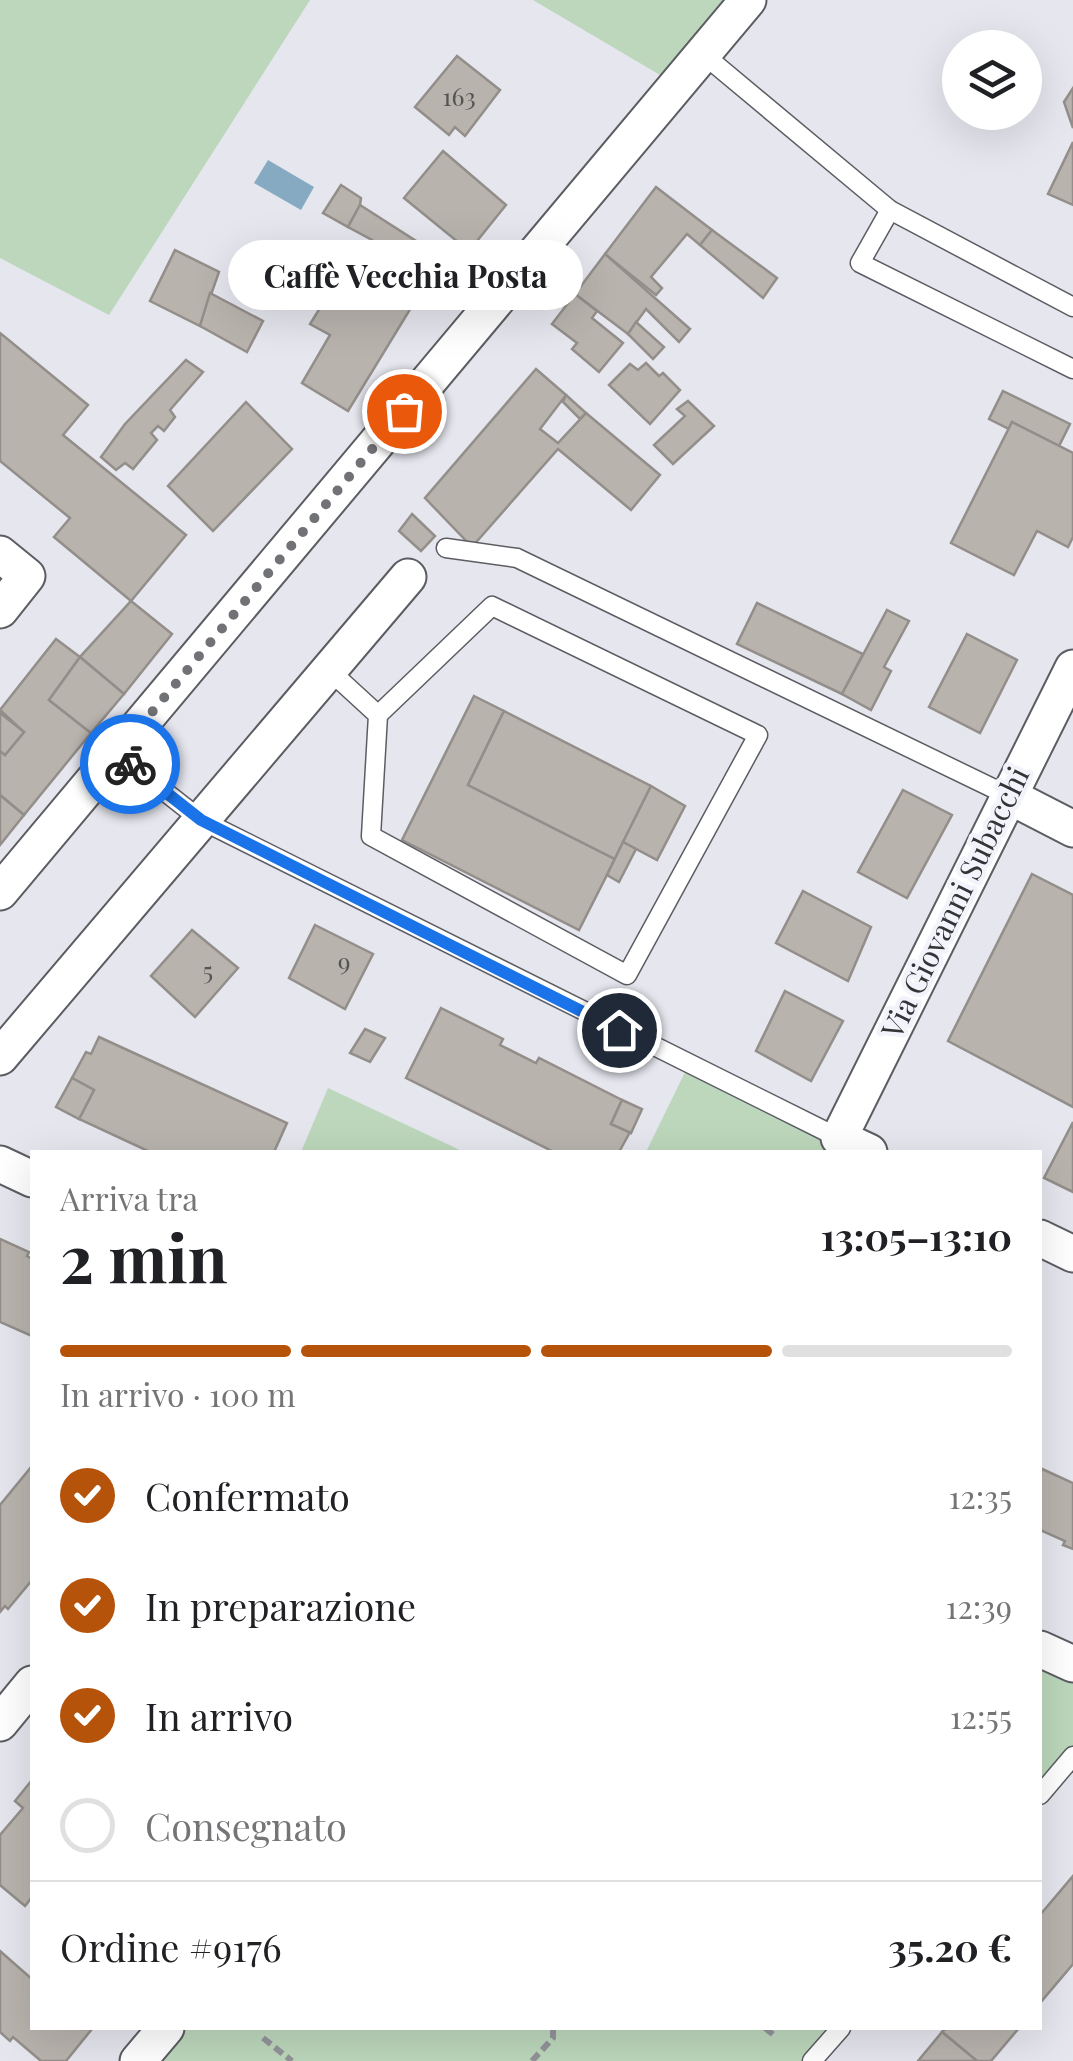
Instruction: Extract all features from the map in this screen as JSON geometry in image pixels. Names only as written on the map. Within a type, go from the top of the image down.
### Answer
[{"type":"street","points":[[0,892],[748,0]]},
{"type":"street","points":[[0,554],[27,576],[0,610]]},
{"type":"street","points":[[0,1057],[408,577]]},
{"type":"street","name":"Via Giovanni Subacchi","points":[[854,1145],[1009,796],[1073,668]]},
{"type":"street","points":[[1009,796],[1073,829]]},
{"type":"street","points":[[0,1164],[30,1178]]},
{"type":"street","points":[[1042,1239],[1073,1254]]},
{"type":"street","points":[[1042,1650],[1073,1664]]},
{"type":"street","points":[[0,1723],[30,1686]]},
{"type":"street","points":[[138,2061],[164,2030]]},
{"type":"lane","points":[[703,54],[890,210],[1073,308]]},
{"type":"lane","points":[[890,210],[860,263],[1073,369]]},
{"type":"lane","points":[[446,548],[517,558],[1009,796]]},
{"type":"lane","points":[[492,606],[758,735],[628,974],[371,836],[378,715],[492,606]]},
{"type":"lane","points":[[329,670],[378,715]]},
{"type":"lane","points":[[117,754],[201,820],[854,1145]]},
{"type":"lane","points":[[1042,1792],[1073,1756]]},
{"type":"lane","points":[[812,2061],[839,2030]]},
{"type":"path","points":[[532,2061],[553,2038],[554,2030]]},
{"type":"path","points":[[768,2030],[775,2036]]},
{"type":"path","points":[[263,2038],[292,2061]]},
{"type":"green space","points":[[0,0],[310,0],[109,315],[0,258]]},
{"type":"green space","points":[[533,0],[748,0],[677,85]]},
{"type":"green space","points":[[689,1064],[836,1138],[830,1150],[647,1150]]},
{"type":"green space","points":[[328,1088],[460,1150],[302,1150]]},
{"type":"green space","points":[[1042,1651],[1073,1666],[1073,1754],[1042,1790]]},
{"type":"green space","points":[[175,2030],[836,2030],[809,2061],[149,2061]]},
{"type":"water","points":[[268,160],[314,187],[301,210],[254,183]]},
{"type":"building","points":[[457,56],[500,90],[465,136],[455,127],[449,135],[415,107]]},
{"type":"building","points":[[1073,88],[1073,128],[1064,102]]},
{"type":"building","points":[[1073,142],[1073,205],[1048,194]]},
{"type":"building","points":[[443,151],[506,205],[469,251],[404,198]]},
{"type":"building","points":[[341,185],[361,198],[348,227],[323,213]]},
{"type":"building","points":[[656,187],[712,230],[700,245],[687,234],[651,277],[662,288],[656,295],[605,254]]},
{"type":"building","points":[[360,205],[427,248],[403,289],[417,298],[348,411],[302,383],[330,335],[310,324],[333,287],[342,293],[372,240],[348,227]]},
{"type":"building","points":[[712,230],[777,278],[763,298],[700,245]]},
{"type":"building","points":[[175,250],[219,272],[200,326],[150,301]]},
{"type":"building","points":[[605,254],[690,329],[679,342],[646,309],[628,334],[575,294]]},
{"type":"building","points":[[210,293],[263,321],[247,352],[200,326]]},
{"type":"building","points":[[575,294],[597,311],[592,318],[623,343],[599,372],[572,349],[577,343],[552,324]]},
{"type":"building","points":[[636,322],[664,347],[653,359],[628,334]]},
{"type":"building","points":[[0,333],[88,405],[63,435],[186,535],[131,601],[54,537],[70,518],[0,461]]},
{"type":"building","points":[[186,360],[203,372],[170,410],[175,417],[164,431],[158,426],[151,433],[157,440],[133,469],[125,463],[116,470],[101,457],[125,424]]},
{"type":"building","points":[[646,363],[680,390],[650,424],[609,385],[630,364],[638,370]]},
{"type":"building","points":[[536,369],[566,395],[540,429],[558,443],[586,413],[660,475],[631,510],[558,449],[472,547],[425,498]]},
{"type":"building","points":[[1003,391],[1070,424],[1059,446],[1012,422],[1009,429],[989,419]]},
{"type":"building","points":[[566,395],[586,413],[580,419],[563,402]]},
{"type":"building","points":[[688,401],[714,426],[673,464],[654,445],[685,416],[677,409]]},
{"type":"building","points":[[246,402],[292,449],[213,531],[168,486]]},
{"type":"building","points":[[1012,422],[1073,453],[1073,537],[1068,547],[1037,531],[1014,575],[951,543]]},
{"type":"building","points":[[412,514],[435,536],[421,551],[399,531]]},
{"type":"building","points":[[131,601],[172,634],[124,694],[80,657]]},
{"type":"building","points":[[757,603],[863,654],[842,694],[737,644]]},
{"type":"building","points":[[887,610],[909,621],[884,667],[891,671],[871,710],[842,694]]},
{"type":"building","points":[[967,634],[1017,660],[980,733],[929,707]]},
{"type":"building","points":[[56,639],[80,657],[49,700],[91,733],[24,815],[0,795],[0,751],[5,755],[24,732],[0,710]]},
{"type":"building","points":[[80,657],[124,694],[91,733],[49,700]]},
{"type":"building","points":[[474,696],[504,711],[468,785],[615,859],[579,930],[402,840]]},
{"type":"building","points":[[504,711],[651,786],[615,859],[468,785]]},
{"type":"building","points":[[0,713],[24,732],[5,755],[0,751]]},
{"type":"building","points":[[651,786],[685,806],[657,860],[623,842]]},
{"type":"building","points":[[903,790],[952,815],[907,898],[858,872]]},
{"type":"building","points":[[0,795],[24,815],[0,845]]},
{"type":"building","points":[[623,842],[636,849],[619,882],[607,875]]},
{"type":"building","points":[[1032,874],[1073,895],[1073,1107],[948,1041]]},
{"type":"building","points":[[803,891],[871,927],[848,981],[776,943]]},
{"type":"building","points":[[315,925],[373,954],[345,1009],[289,978]]},
{"type":"building","points":[[192,930],[238,968],[195,1017],[151,976]]},
{"type":"building","points":[[785,991],[843,1021],[811,1081],[756,1051]]},
{"type":"building","points":[[441,1008],[503,1039],[500,1045],[536,1063],[539,1058],[622,1100],[611,1124],[630,1132],[620,1150],[550,1150],[406,1078]]},
{"type":"building","points":[[365,1029],[385,1038],[370,1062],[350,1053]]},
{"type":"building","points":[[99,1037],[287,1123],[275,1150],[146,1150],[79,1119],[94,1090],[72,1078],[86,1052],[91,1054]]},
{"type":"building","points":[[72,1078],[94,1090],[79,1119],[56,1107]]},
{"type":"building","points":[[622,1100],[642,1109],[631,1133],[611,1124]]},
{"type":"building","points":[[1073,1122],[1073,1192],[1044,1178]]},
{"type":"building","points":[[0,1239],[29,1252],[30,1335],[0,1322]]},
{"type":"building","points":[[30,1468],[30,1582],[8,1609],[5,1606],[0,1612],[0,1505]]},
{"type":"building","points":[[1042,1469],[1073,1483],[1073,1549],[1063,1545],[1065,1541],[1042,1531]]},
{"type":"building","points":[[30,1782],[30,1900],[25,1906],[0,1885],[0,1835],[23,1808],[15,1801]]},
{"type":"building","points":[[1073,1876],[1073,1964],[1042,2001],[1042,1913]]},
{"type":"building","points":[[0,1951],[30,1977],[30,2030],[91,2030],[66,2061],[41,2061],[13,2037],[10,2041],[0,2032]]},
{"type":"building","points":[[1017,2030],[991,2061],[977,2061],[942,2032]]},
{"type":"building","points":[[942,2032],[977,2061],[918,2061]]},
{"type":"way so far","points":[[130,764],[117,754],[404,411]]},
{"type":"place","name":"Caffè Vecchia Posta","points":[[404,411]]},
{"type":"route","points":[[130,764],[201,820],[619,1030]]}]
